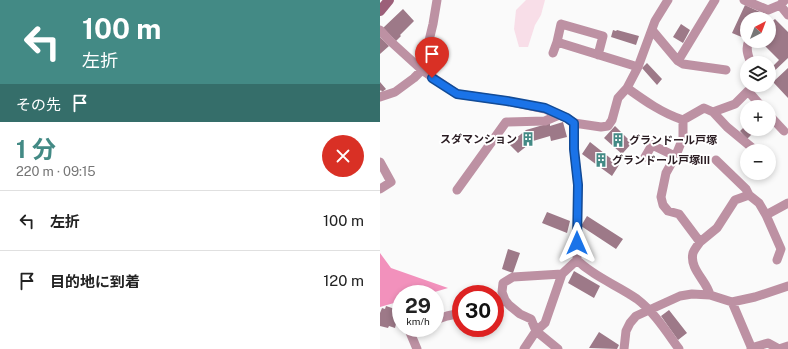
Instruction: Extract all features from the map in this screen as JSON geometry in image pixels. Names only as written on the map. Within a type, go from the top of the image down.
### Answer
[{"type":"main road","points":[[380,11],[388,0]]},
{"type":"street","points":[[380,97],[395,92],[422,70],[437,0]]},
{"type":"street","points":[[380,30],[388,40],[422,70],[457,94],[515,102],[545,108],[574,123],[601,127],[608,126],[612,120],[618,98],[627,88],[638,67],[655,21],[668,0]]},
{"type":"street","points":[[678,61],[715,0]]},
{"type":"street","points":[[744,0],[768,10],[782,3],[788,15]]},
{"type":"street","points":[[553,53],[561,24],[602,36],[598,55]]},
{"type":"street","points":[[652,30],[678,61],[683,64],[726,70]]},
{"type":"street","points":[[557,42],[638,67]]},
{"type":"street","points":[[627,88],[655,108],[670,116],[683,120],[704,108],[712,112],[748,144]]},
{"type":"street","points":[[712,112],[735,104],[748,91],[756,100]]},
{"type":"street","points":[[457,190],[506,122],[544,120],[559,115]]},
{"type":"street","points":[[683,120],[683,138],[666,172],[661,197],[663,205],[668,211],[679,214],[700,242]]},
{"type":"street","points":[[776,122],[784,131]]},
{"type":"street","points":[[524,349],[536,331],[545,323],[562,274],[577,260],[578,185],[574,149],[574,123]]},
{"type":"street","points":[[645,156],[652,145],[675,156]]},
{"type":"street","points":[[716,160],[746,189],[749,195],[759,203],[781,249],[778,260]]},
{"type":"street","points":[[380,162],[391,182],[380,189]]},
{"type":"street","points":[[710,295],[709,289],[694,267],[692,259],[693,252],[700,242],[717,228],[736,200],[749,195]]},
{"type":"street","points":[[766,215],[788,203]]},
{"type":"street","points":[[577,260],[592,273],[636,298],[650,310],[679,349]]},
{"type":"street","points":[[558,349],[536,331],[531,319],[520,314],[505,300],[502,292],[503,282],[513,277],[562,274]]},
{"type":"street","points":[[624,349],[626,331],[630,322],[636,316],[680,296],[692,294],[710,295],[732,302],[755,297],[788,286]]},
{"type":"street","points":[[732,302],[751,349],[768,343],[779,349],[788,346]]},
{"type":"street","points":[[412,337],[417,349]]},
{"type":"shaded area","points":[[526,0],[545,0],[541,15],[535,25],[528,47],[519,47],[514,29],[516,10]]},
{"type":"shaded area","points":[[380,253],[391,268],[439,285],[392,285],[392,304],[380,307]]},
{"type":"building","points":[[745,5],[760,12],[742,12]]},
{"type":"building","points":[[403,9],[414,21],[396,41],[383,28]]},
{"type":"building","points":[[740,16],[740,36],[732,33]]},
{"type":"building","points":[[776,20],[788,32],[788,58],[776,69],[776,63],[779,60],[767,48],[776,48]]},
{"type":"building","points":[[681,24],[690,30],[683,43],[673,37]]},
{"type":"building","points":[[613,30],[639,36],[636,45],[611,37]]},
{"type":"building","points":[[380,37],[389,46],[380,54]]},
{"type":"building","points":[[647,63],[662,79],[657,85],[642,68]]},
{"type":"building","points":[[788,68],[788,98],[776,85],[776,79]]},
{"type":"building","points":[[380,82],[386,89],[382,92],[381,90],[380,91]]},
{"type":"building","name":"スダマンション","points":[[563,122],[567,137],[551,141],[550,136],[533,141],[518,153],[509,144],[526,130],[550,123],[550,126]]},
{"type":"building","name":"グランドール戸塚","points":[[615,126],[632,143],[622,154],[604,138]]},
{"type":"building","name":"グランドール戸塚III","points":[[590,142],[619,165],[612,176],[582,154]]},
{"type":"building","points":[[547,212],[570,221],[567,233],[542,223]]},
{"type":"building","points":[[587,216],[623,239],[616,249],[581,226]]},
{"type":"building","points":[[508,249],[520,253],[513,273],[502,269]]},
{"type":"building","points":[[574,271],[600,286],[594,298],[568,283]]},
{"type":"building","points":[[386,306],[392,308],[392,327],[389,326],[388,328],[380,326],[380,313],[382,308],[385,309]]},
{"type":"building","points":[[669,310],[687,333],[678,340],[661,316]]},
{"type":"building","points":[[599,332],[619,345],[617,349],[589,348]]},
{"type":"place","name":"スダマンション","points":[[528,139]]},
{"type":"place","name":"グランドール戸塚","points":[[618,140]]},
{"type":"place","name":"グランドール戸塚III","points":[[601,160]]},
{"type":"route","points":[[432,78],[457,94],[545,108],[567,118],[574,123],[574,149],[578,185],[577,243]]}]
